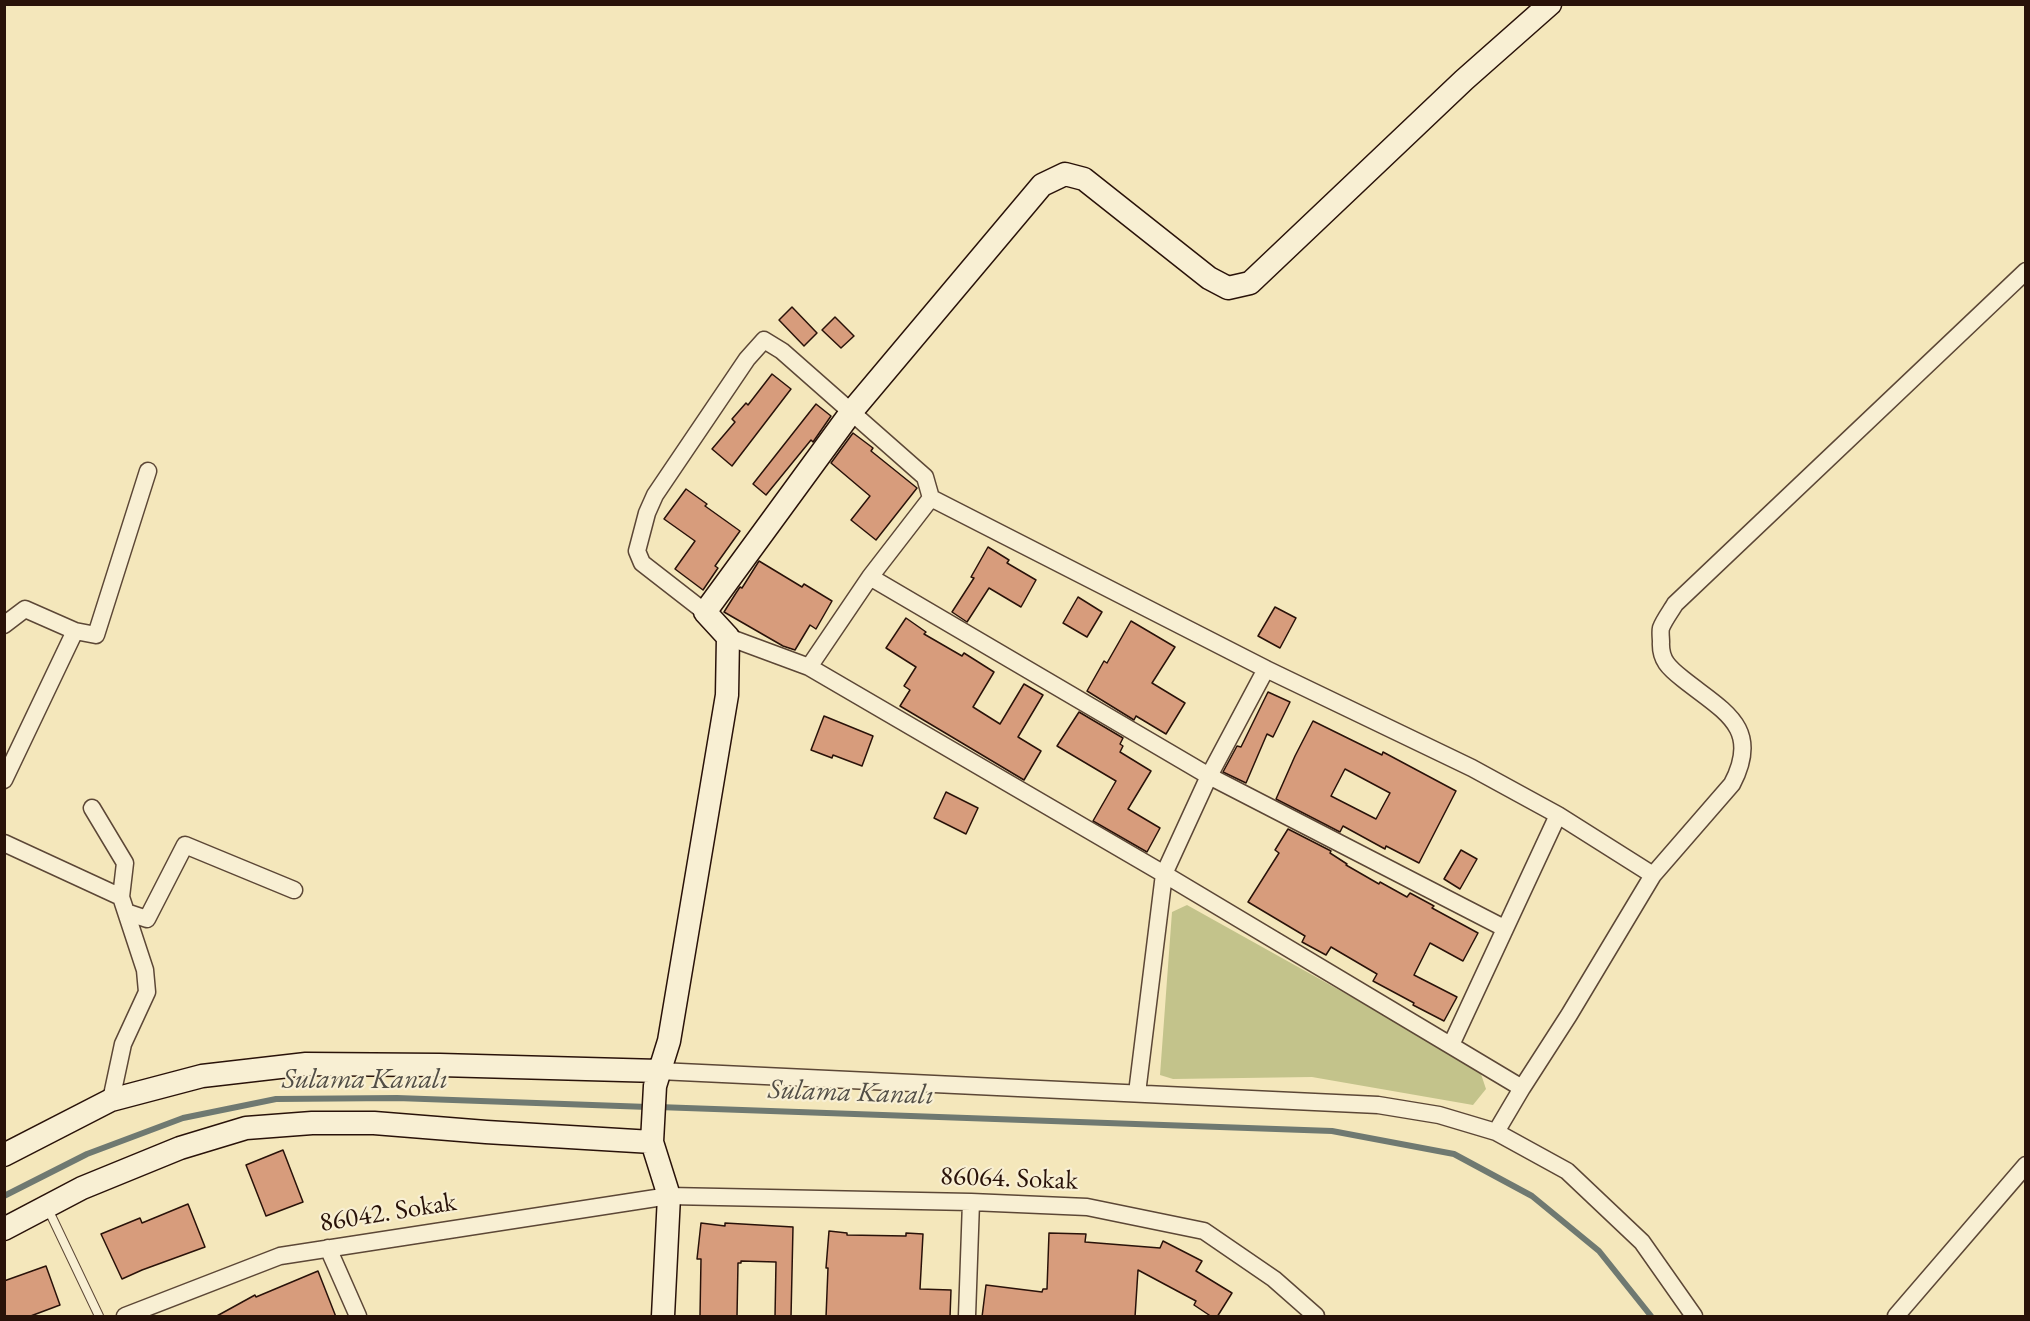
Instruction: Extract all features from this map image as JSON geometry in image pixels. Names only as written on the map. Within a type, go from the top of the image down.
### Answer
[{"type":"main road","points":[[663,1317],[669,1196],[653,1136],[657,1078],[669,1041],[725,706],[728,637],[705,612],[852,411],[1042,185],[1065,174],[1084,179],[1209,278],[1228,288],[1250,283],[1464,80],[1550,4]]},
{"type":"main road","points":[[4,1155],[111,1101],[202,1076],[306,1064],[440,1065],[657,1078]]},
{"type":"main road","points":[[4,1229],[82,1188],[180,1148],[246,1128],[374,1123],[486,1132],[653,1136]]},
{"type":"street","points":[[1496,1132],[1569,1016],[1653,875],[1732,784],[1741,767],[1744,747],[1738,728],[1727,714],[1667,667],[1660,652],[1661,628],[1675,604],[2025,271]]},
{"type":"street","points":[[705,612],[642,563],[637,551],[655,495],[747,358],[764,340],[782,351],[925,477],[932,498],[1266,669],[1473,768],[1558,815],[1653,875]]},
{"type":"street","points":[[4,625],[25,609],[75,631],[96,635],[148,471]]},
{"type":"street","points":[[809,667],[870,577],[932,498]]},
{"type":"street","points":[[870,577],[1209,776],[1504,928]]},
{"type":"street","points":[[4,780],[75,631]]},
{"type":"street","points":[[728,637],[809,667],[1164,874],[1522,1088]]},
{"type":"street","points":[[1137,1093],[1164,874],[1209,776],[1266,669]]},
{"type":"street","points":[[92,808],[125,863],[124,904],[145,970],[147,992],[123,1044],[111,1101]]},
{"type":"street","points":[[1451,1045],[1558,815]]},
{"type":"street","points":[[4,843],[124,904],[147,919],[185,845],[294,890]]},
{"type":"street","points":[[657,1078],[1137,1093],[1378,1105],[1439,1115],[1496,1132],[1567,1171],[1642,1242],[1694,1317]]},
{"type":"street","points":[[1896,1317],[2025,1165]]},
{"type":"street","name":"86064. Sokak","points":[[669,1196],[971,1202],[1087,1207],[1204,1231],[1274,1279],[1316,1317]]},
{"type":"street","name":"86042. Sokak","points":[[125,1317],[280,1256],[669,1196]]},
{"type":"street","points":[[967,1317],[971,1202]]},
{"type":"street","points":[[328,1248],[358,1317]]},
{"type":"lane","points":[[47,1207],[99,1317]]},
{"type":"green space","points":[[1187,905],[1479,1068],[1486,1089],[1473,1105],[1312,1077],[1173,1079],[1160,1075],[1172,912]]},
{"type":"building","points":[[792,307],[817,333],[804,346],[779,320]]},
{"type":"building","points":[[835,317],[854,336],[841,348],[822,330]]},
{"type":"building","points":[[772,374],[791,389],[732,466],[712,449],[735,422],[732,419],[746,403],[748,405]]},
{"type":"building","points":[[816,404],[831,416],[813,442],[811,440],[766,495],[753,484]]},
{"type":"building","points":[[853,433],[873,448],[871,451],[917,488],[876,540],[851,520],[870,496],[831,463]]},
{"type":"building","points":[[686,489],[740,531],[715,566],[718,568],[703,590],[675,569],[695,541],[664,519]]},
{"type":"building","points":[[988,547],[1009,560],[1007,563],[1036,580],[1021,607],[989,588],[967,622],[952,612],[974,578],[971,577]]},
{"type":"building","points":[[759,561],[802,587],[804,584],[832,601],[816,629],[810,625],[795,650],[783,646],[724,612]]},
{"type":"building","points":[[1078,597],[1102,612],[1087,637],[1063,623]]},
{"type":"building","points":[[1275,607],[1296,618],[1280,648],[1258,636]]},
{"type":"building","points":[[906,618],[926,632],[924,634],[962,656],[964,653],[994,672],[973,707],[1000,724],[1024,684],[1043,695],[1018,737],[1041,751],[1024,780],[900,706],[910,690],[904,686],[916,667],[886,648]]},
{"type":"building","points":[[1131,621],[1175,647],[1152,683],[1185,703],[1166,734],[1136,716],[1134,720],[1087,691],[1104,661],[1107,663]]},
{"type":"building","points":[[1268,692],[1290,702],[1273,737],[1267,734],[1246,783],[1223,772],[1237,746],[1241,747]]},
{"type":"building","points":[[1079,712],[1123,738],[1120,752],[1151,771],[1128,809],[1160,828],[1147,852],[1093,821],[1116,781],[1057,746]]},
{"type":"building","points":[[824,716],[873,736],[862,766],[833,755],[832,758],[811,750]]},
{"type":"building","points":[[1313,721],[1382,755],[1383,752],[1456,791],[1419,863],[1386,846],[1385,849],[1343,826],[1340,832],[1276,799]],"holes":[[[1345,769],[1390,793],[1376,819],[1331,796]]]},
{"type":"building","points":[[946,792],[978,808],[966,834],[934,818]]},
{"type":"building","points":[[1288,829],[1331,851],[1330,853],[1346,865],[1379,884],[1380,882],[1407,897],[1410,893],[1478,933],[1463,961],[1430,943],[1414,975],[1457,997],[1444,1021],[1373,981],[1377,974],[1331,947],[1326,955],[1302,942],[1305,936],[1248,902],[1279,853],[1275,850]]},
{"type":"building","points":[[1461,850],[1477,859],[1460,889],[1444,879]]},
{"type":"building","points":[[283,1150],[303,1202],[266,1216],[246,1165]]},
{"type":"building","points":[[188,1204],[205,1247],[122,1279],[101,1234],[140,1218],[142,1223]]},
{"type":"building","points":[[701,1223],[725,1226],[725,1223],[793,1227],[791,1317],[775,1317],[776,1262],[741,1261],[738,1263],[737,1316],[700,1316],[701,1259],[697,1259]]},
{"type":"building","points":[[829,1231],[847,1233],[847,1235],[923,1234],[920,1289],[951,1290],[950,1317],[826,1317]]},
{"type":"building","points":[[1049,1233],[1086,1234],[1085,1242],[1160,1248],[1163,1241],[1202,1261],[1196,1271],[1232,1293],[1217,1317],[1212,1317],[1194,1305],[1196,1301],[1138,1270],[1135,1317],[982,1317],[986,1285],[1042,1292],[1043,1289],[1047,1289]]},
{"type":"building","points":[[46,1266],[60,1305],[28,1317],[4,1317],[4,1281]]},
{"type":"building","points":[[318,1271],[336,1317],[215,1317],[255,1295],[256,1297]]},
{"type":"waterway","name":"Sulama Kanalı","points":[[4,1196],[87,1154],[183,1118],[276,1099],[397,1098],[648,1107]]},
{"type":"waterway","name":"Sulama Kanalı","points":[[658,1107],[1332,1131],[1454,1154],[1532,1196],[1599,1251],[1651,1316]]}]
